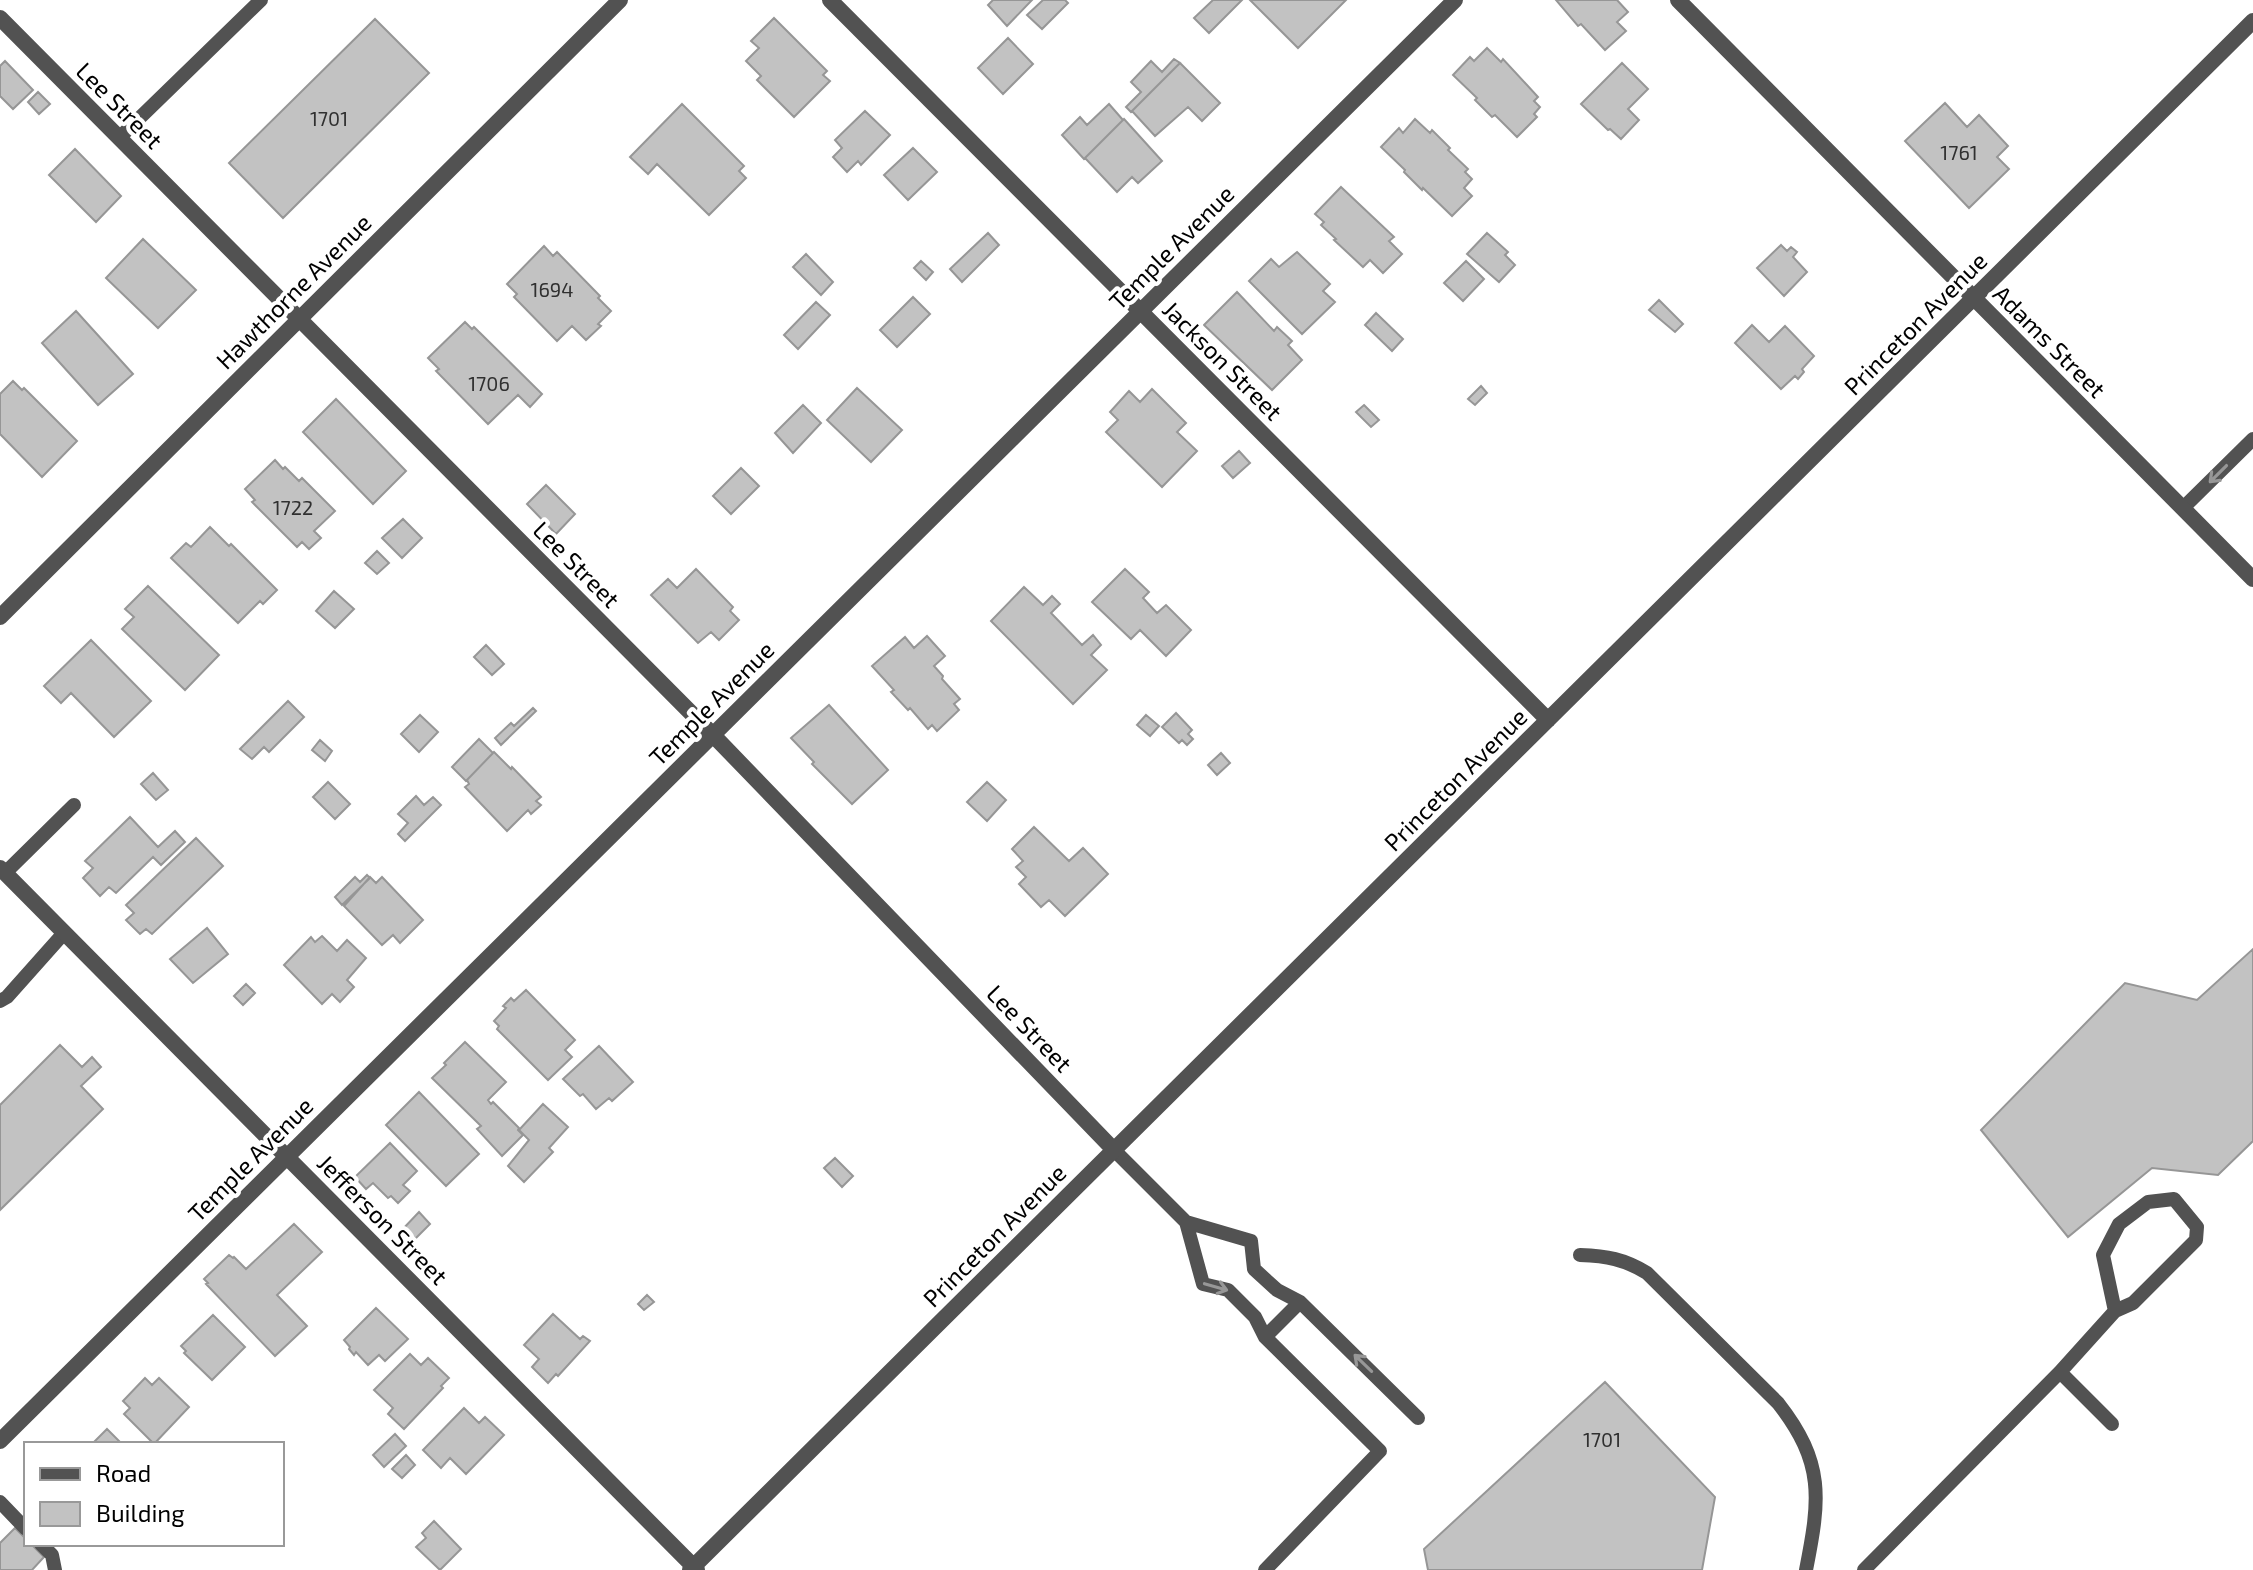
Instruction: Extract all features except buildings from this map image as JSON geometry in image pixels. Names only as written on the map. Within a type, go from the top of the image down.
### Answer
[{"type":"street","name":"Hawthorne Avenue","points":[[0,617],[620,0]]},
{"type":"street","name":"Jackson Street","points":[[830,0],[1548,720]]},
{"type":"street","name":"Temple Avenue","points":[[0,1441],[1455,0]]},
{"type":"street","name":"Adams Street","points":[[1678,0],[2253,579]]},
{"type":"street","name":"Lee Street","points":[[0,18],[713,735],[1114,1150]]},
{"type":"street","name":"Princeton Avenue","points":[[694,1569],[2253,21]]},
{"type":"street","name":"Jefferson Street","points":[[2,871],[694,1569]]},
{"type":"lane","points":[[119,138],[261,0]]},
{"type":"lane","points":[[2183,508],[2253,439]]},
{"type":"lane","points":[[2,871],[74,805]]},
{"type":"lane","points":[[0,1001],[64,933]]},
{"type":"lane","points":[[1114,1150],[1186,1222],[1251,1241],[1254,1269],[1277,1290],[1300,1302],[1418,1418]]},
{"type":"lane","points":[[1864,1570],[2060,1372],[2115,1311],[2133,1303],[2196,1240],[2197,1227],[2174,1199],[2148,1202],[2119,1224],[2103,1255],[2115,1311]]},
{"type":"lane","points":[[1186,1222],[1203,1284],[1228,1290],[1255,1317],[1265,1337],[1380,1451],[1265,1570]]},
{"type":"lane","points":[[1580,1255],[1604,1256],[1629,1262],[1647,1273],[1778,1403],[1793,1422],[1811,1458],[1816,1483],[1815,1522],[1806,1570]]},
{"type":"lane","points":[[1265,1337],[1300,1302]]},
{"type":"lane","points":[[2060,1372],[2112,1424]]},
{"type":"lane","points":[[0,1502],[24,1527]]},
{"type":"lane","points":[[43,1546],[52,1555],[55,1570]]}]
